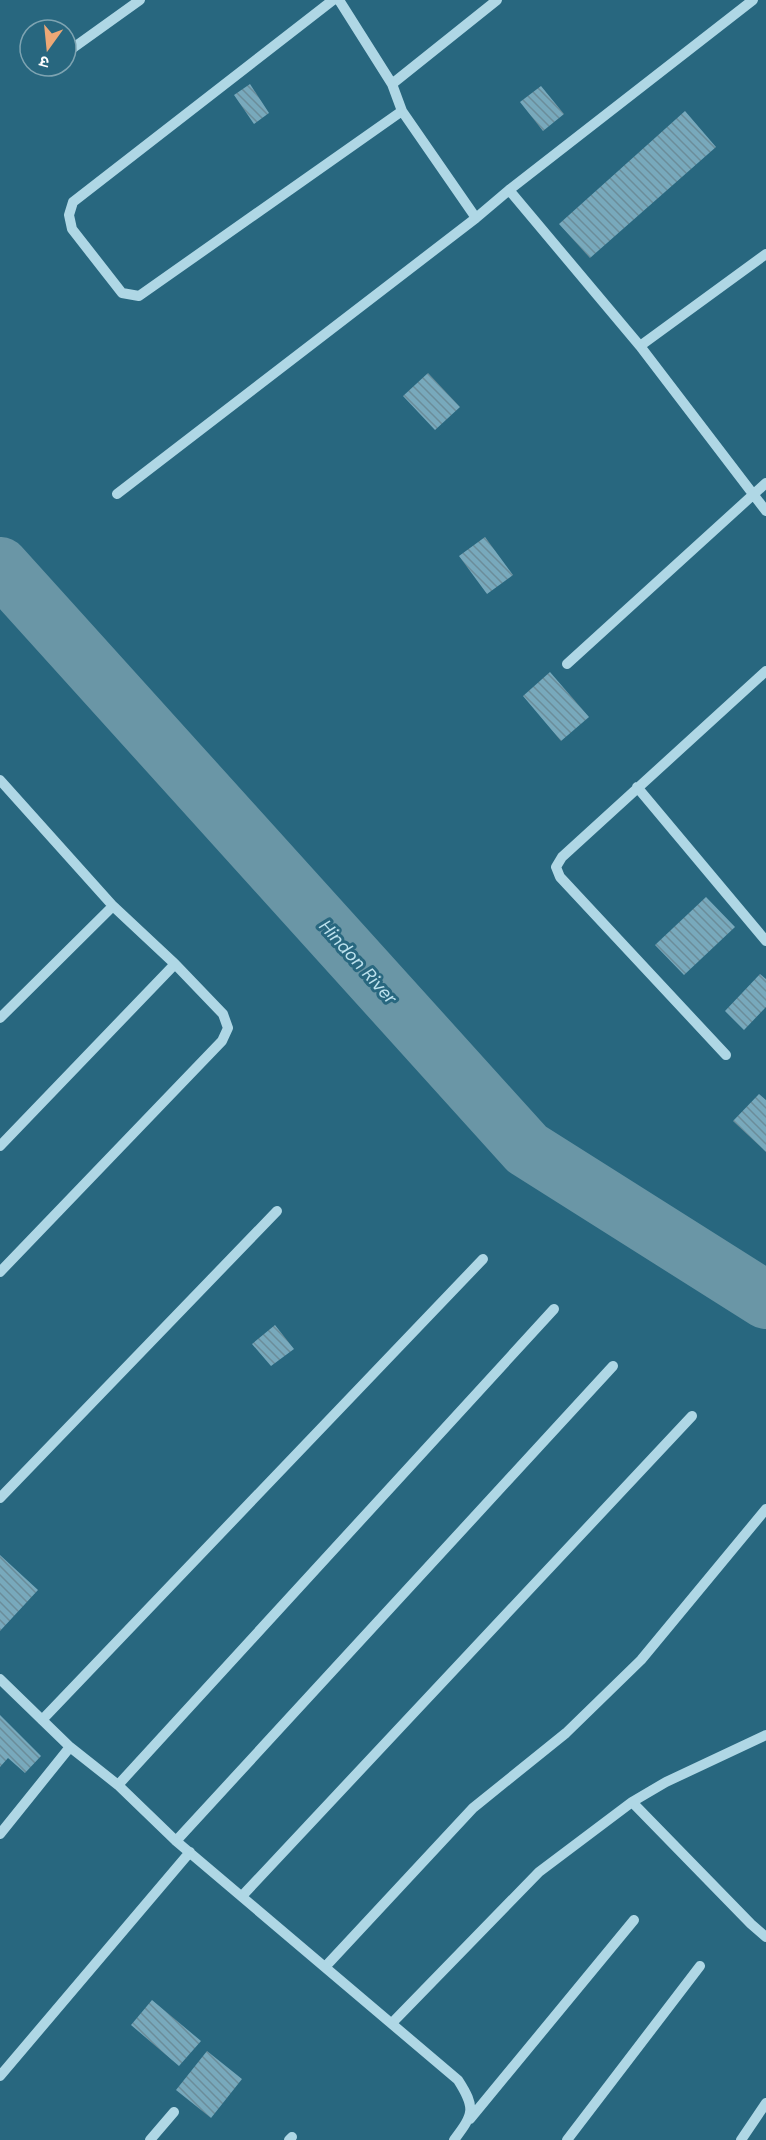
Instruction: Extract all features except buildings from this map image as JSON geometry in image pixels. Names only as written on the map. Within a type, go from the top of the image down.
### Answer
[{"type":"street","points":[[78,44],[140,0]]},
{"type":"street","points":[[333,0],[73,202],[69,215],[72,229],[122,293],[139,296],[402,111]]},
{"type":"street","points":[[339,0],[392,84],[402,111],[476,218]]},
{"type":"street","points":[[392,84],[498,0]]},
{"type":"street","points":[[117,494],[476,218],[753,0]]},
{"type":"street","points":[[509,190],[640,346],[766,511]]},
{"type":"street","points":[[640,346],[766,254]]},
{"type":"street","points":[[567,664],[766,483]]},
{"type":"street","points":[[726,1056],[557,872],[556,867],[558,861],[637,787],[766,671]]},
{"type":"street","points":[[0,780],[113,906],[175,964],[223,1014],[228,1028],[222,1041],[0,1272]]},
{"type":"street","points":[[637,787],[766,941]]},
{"type":"street","points":[[0,1018],[113,906]]},
{"type":"street","points":[[0,1146],[175,964]]},
{"type":"street","points":[[0,1498],[277,1211]]},
{"type":"street","points":[[42,1720],[483,1259]]},
{"type":"street","points":[[118,1785],[554,1309]]},
{"type":"street","points":[[176,1840],[613,1366]]},
{"type":"street","points":[[242,1896],[692,1416]]},
{"type":"street","points":[[325,1967],[473,1808],[566,1733],[641,1660],[766,1509]]},
{"type":"street","points":[[0,1679],[70,1747],[118,1785],[176,1840],[458,2080],[470,2098],[470,2119]]},
{"type":"street","points":[[392,2023],[539,1872],[632,1802],[666,1782],[766,1735]]},
{"type":"street","points":[[0,1834],[70,1747]]},
{"type":"street","points":[[632,1802],[766,1937]]},
{"type":"street","points":[[0,2076],[190,1852]]},
{"type":"street","points":[[454,2140],[634,1920]]},
{"type":"street","points":[[567,2140],[700,1966]]},
{"type":"street","points":[[741,2140],[766,2103]]},
{"type":"street","points":[[150,2140],[174,2112]]},
{"type":"waterway","name":"Hindon River","points":[[0,566],[527,1149],[766,1300]]}]
